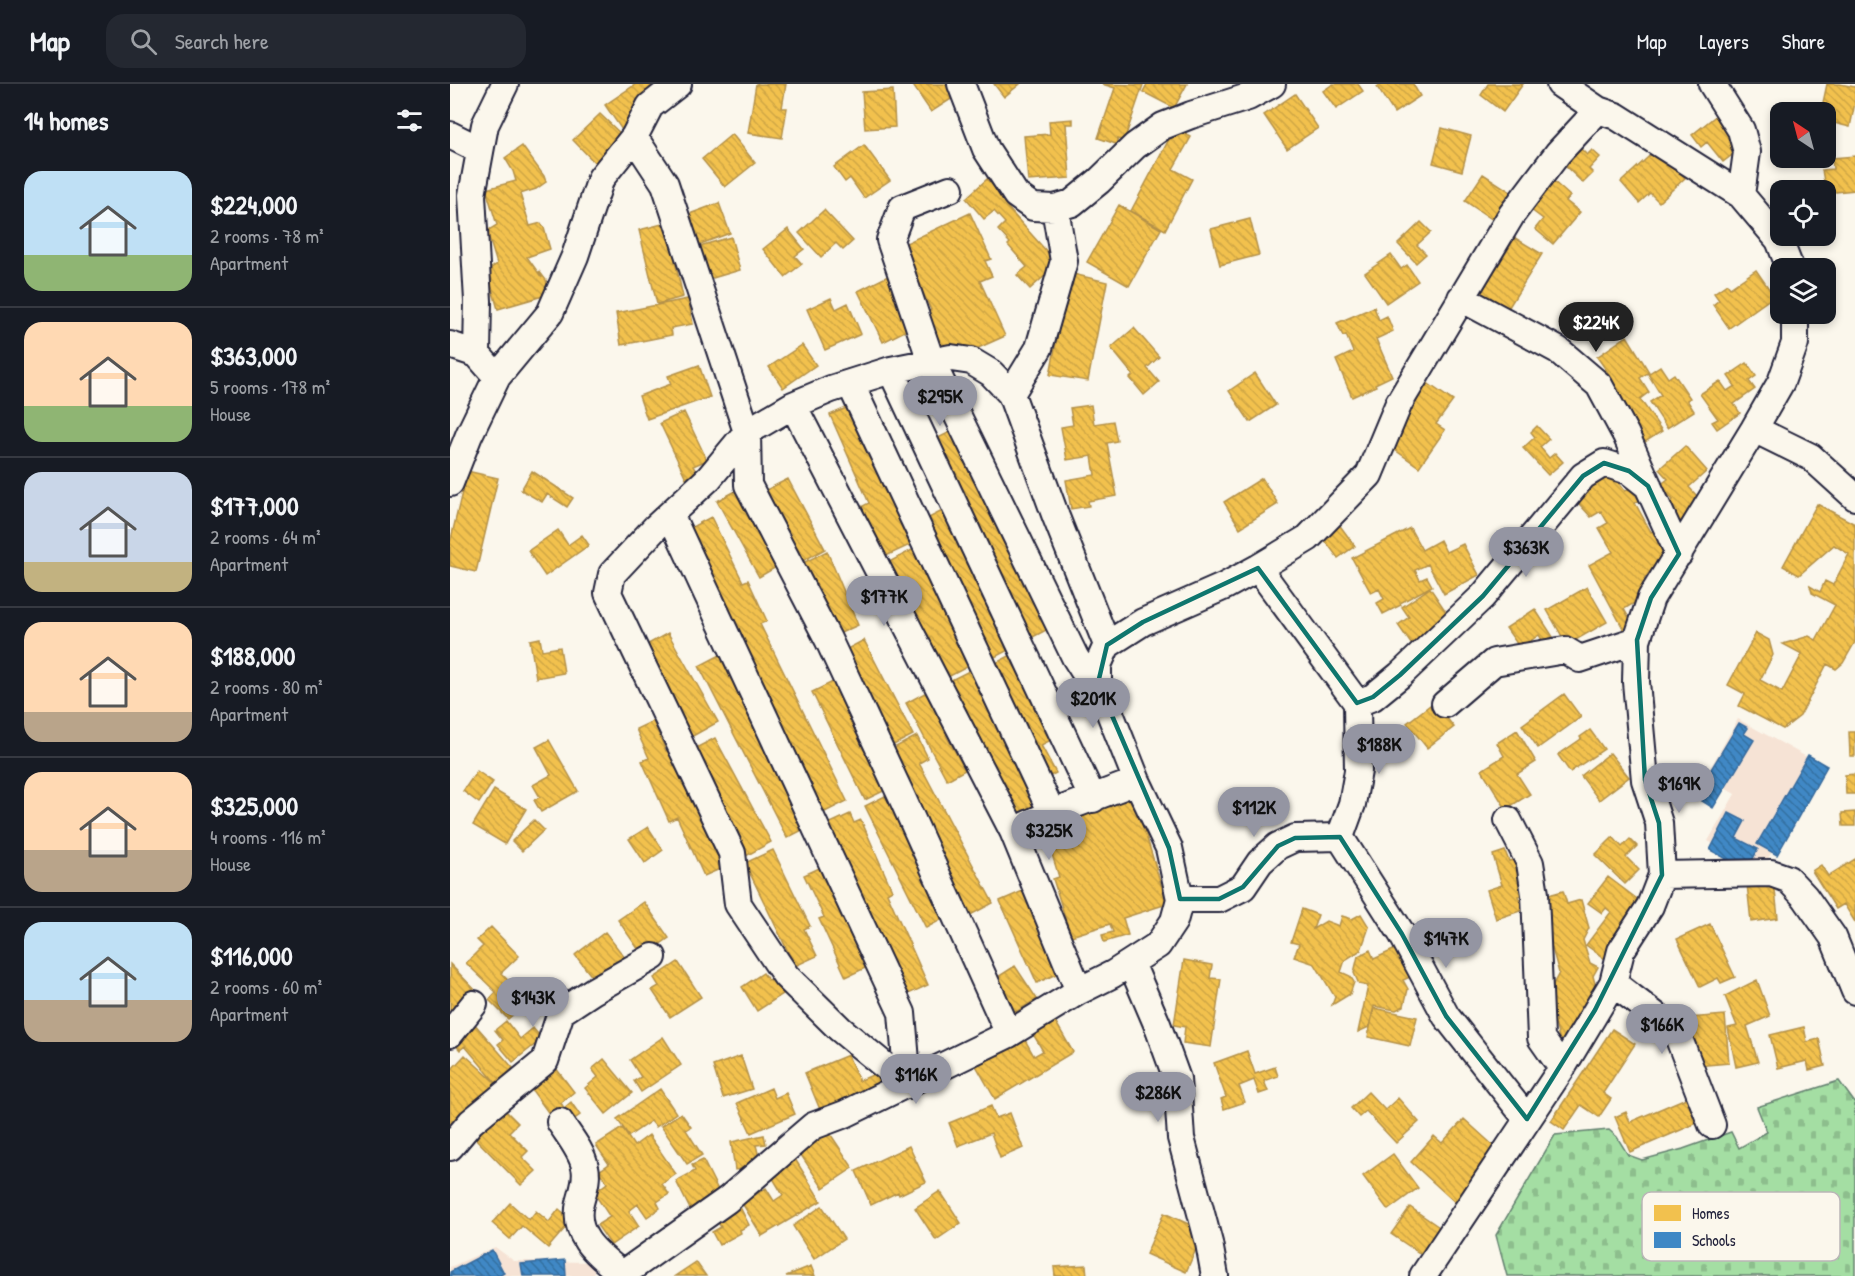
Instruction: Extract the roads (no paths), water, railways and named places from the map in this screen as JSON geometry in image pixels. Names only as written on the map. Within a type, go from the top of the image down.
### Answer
[{"type":"street","points":[[477,354],[478,301],[472,195],[485,125],[505,84]]},
{"type":"street","points":[[450,483],[469,435],[497,377],[550,312],[575,256],[601,178],[634,137],[650,106],[678,84]]},
{"type":"street","points":[[961,84],[986,149],[1016,195],[1033,207],[1055,208],[1072,202],[1099,181],[1135,146],[1163,126],[1248,98],[1272,84]]},
{"type":"street","points":[[1560,84],[1598,110],[1616,116],[1741,195],[1779,240],[1786,258]]},
{"type":"street","points":[[1712,84],[1741,130],[1747,152],[1741,195]]},
{"type":"street","points":[[560,1122],[585,1166],[586,1182],[579,1208],[579,1219],[585,1239],[621,1275],[727,1200],[813,1126],[908,1085],[1009,1034],[1079,991],[1113,974],[1158,945],[1174,921],[1180,899],[1169,848],[1137,781],[1098,683],[1098,665],[1107,645],[1143,622],[1225,586],[1308,538],[1370,475],[1399,403],[1512,214],[1558,153],[1598,110]]},
{"type":"street","points":[[450,135],[480,150]]},
{"type":"street","points":[[634,137],[665,184],[747,432],[748,485],[828,639],[1009,1034]]},
{"type":"street","points":[[950,189],[902,208],[890,240],[931,361],[1075,657],[1087,676],[1098,683]]},
{"type":"street","points":[[1011,394],[1039,348],[1064,261],[1055,208]]},
{"type":"street","points":[[1461,298],[1558,350],[1599,385],[1626,435],[1679,554]]},
{"type":"street","points":[[1423,1276],[1562,1068],[1613,983],[1621,951],[1650,906],[1662,875],[1659,823],[1645,780],[1636,682],[1636,640],[1651,598],[1781,382],[1795,343],[1795,324]]},
{"type":"street","points":[[450,345],[477,354],[497,377]]},
{"type":"street","points":[[908,1085],[840,1029],[786,976],[738,904],[732,853],[608,593],[612,574],[670,514],[709,478],[747,432],[793,405],[831,389],[891,370],[951,358],[971,361],[991,372],[1011,394],[1056,517],[1107,645]]},
{"type":"street","points":[[891,370],[1093,799]]},
{"type":"street","points":[[850,383],[1052,813]]},
{"type":"street","points":[[793,405],[1013,831],[1079,991]]},
{"type":"street","points":[[1754,429],[1811,457],[1855,497]]},
{"type":"street","points":[[1357,703],[1373,697],[1400,675],[1483,596],[1583,476],[1604,463],[1629,471],[1648,486]]},
{"type":"street","points":[[670,514],[902,1014],[908,1085]]},
{"type":"street","points":[[1258,568],[1357,703],[1358,771],[1352,804],[1340,837]]},
{"type":"street","points":[[1445,704],[1494,663],[1565,650],[1580,659],[1636,640]]},
{"type":"street","points":[[1013,831],[1052,813],[1137,781]]},
{"type":"street","points":[[1508,820],[1530,863],[1535,894],[1541,1038],[1562,1068]]},
{"type":"street","points":[[1180,899],[1219,899],[1243,887],[1260,862],[1278,846],[1295,838],[1340,837]]},
{"type":"street","points":[[1340,837],[1402,934],[1446,1016],[1527,1119]]},
{"type":"street","points":[[1662,875],[1771,873],[1788,879],[1805,897],[1833,937],[1855,991]]},
{"type":"street","points":[[450,1147],[471,1122],[544,1061],[561,1012],[654,957]]},
{"type":"street","points":[[1131,963],[1157,1024],[1176,1079],[1181,1138],[1209,1243],[1215,1276]]},
{"type":"street","points":[[1613,983],[1676,1031],[1712,1125]]},
{"type":"street","points":[[450,1034],[474,1004]]}]
